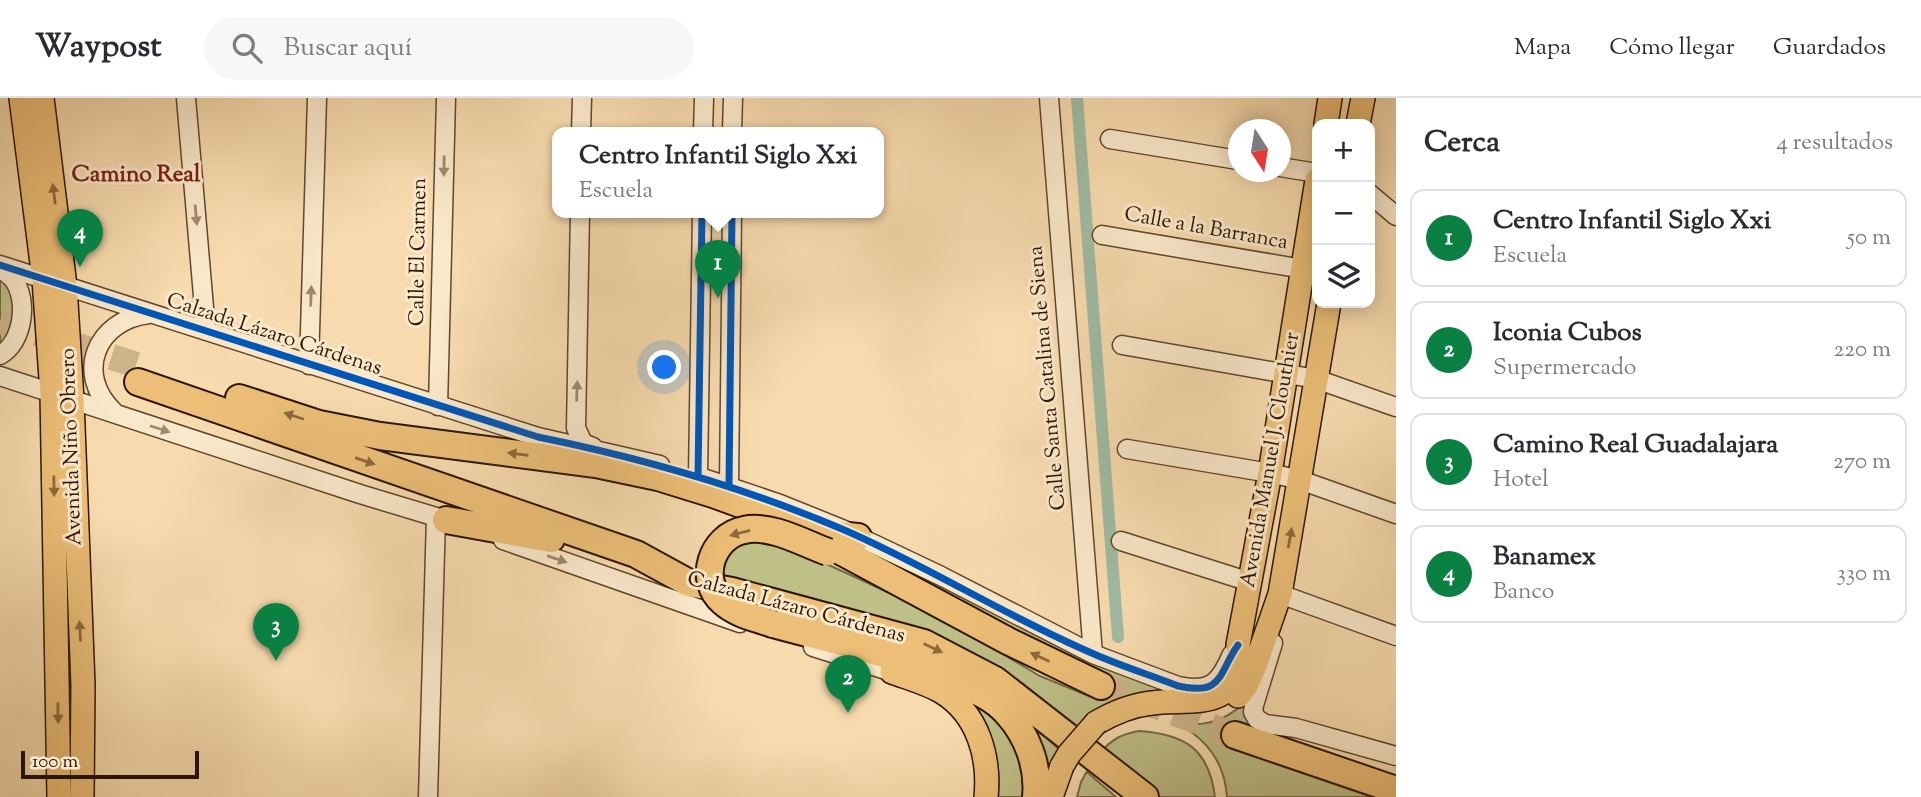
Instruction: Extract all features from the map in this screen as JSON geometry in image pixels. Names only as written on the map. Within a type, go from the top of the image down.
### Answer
[{"type":"highway","name":"Calzada Lázaro Cárdenas","points":[[1101,686],[1008,642],[766,513],[658,477],[596,464],[380,436],[319,424],[140,375],[636,554],[689,583],[732,591],[924,643],[995,680],[1145,797]]},
{"type":"highway","points":[[538,437],[658,477]]},
{"type":"highway","points":[[441,518],[636,554]]},
{"type":"highway","points":[[879,573],[780,533],[761,530],[744,530],[727,536],[717,548],[709,570],[710,584],[715,594],[741,613],[898,658],[932,670],[981,693],[1007,713],[1024,736],[1033,757],[1036,797]]},
{"type":"highway","points":[[807,533],[858,537]]},
{"type":"highway","points":[[773,624],[862,662]]},
{"type":"highway","points":[[892,672],[927,677],[981,693]]},
{"type":"highway","points":[[1235,735],[1396,790]]},
{"type":"highway","points":[[1114,773],[1135,797]]},
{"type":"main road","name":"Avenida Niño Obrero","points":[[22,98],[54,282]]},
{"type":"main road","name":"Avenida Niño Obrero","points":[[43,98],[83,685],[82,797]]},
{"type":"main road","points":[[1327,119],[1330,98]]},
{"type":"main road","points":[[1359,119],[1363,98]]},
{"type":"main road","name":"Avenida Manuel J. Clouthier","points":[[1101,729],[1109,716],[1139,705],[1154,702],[1202,702],[1222,694],[1231,684],[1270,472],[1317,182]]},
{"type":"main road","name":"Avenida Manuel J. Clouthier","points":[[1101,729],[1143,717],[1166,714],[1208,715],[1234,701],[1246,686],[1278,599],[1328,308]]},
{"type":"main road","name":"Avenida Niño Obrero","points":[[59,797],[62,396]]},
{"type":"main road","points":[[892,672],[942,692],[959,705],[971,720],[981,740],[986,764],[986,797]]},
{"type":"main road","points":[[1051,797],[1068,769],[1082,757],[1101,729]]},
{"type":"main road","points":[[1065,797],[1068,769]]},
{"type":"street","points":[[187,98],[206,331]]},
{"type":"street","points":[[309,365],[317,98]]},
{"type":"street","name":"Calle El Carmen","points":[[438,406],[446,98]]},
{"type":"street","points":[[581,127],[582,98]]},
{"type":"street","points":[[703,127],[704,98]]},
{"type":"street","points":[[732,127],[733,98]]},
{"type":"street","name":"Calle Santa Catalina de Siena","points":[[1049,98],[1093,654]]},
{"type":"street","points":[[1110,139],[1228,158]]},
{"type":"street","points":[[1291,169],[1312,172]]},
{"type":"street","points":[[1375,198],[1396,216]]},
{"type":"street","points":[[580,218],[576,428],[583,443],[596,449]]},
{"type":"street","points":[[698,477],[702,218]]},
{"type":"street","points":[[729,486],[732,218]]},
{"type":"street","name":"Calle a la Barranca","points":[[1102,234],[1303,269]]},
{"type":"street","name":"Calzada Lázaro Cárdenas","points":[[0,266],[538,437],[596,449],[729,486],[858,537],[1093,654],[1191,689],[1211,685],[1222,677],[1231,655],[1239,652]]},
{"type":"street","points":[[0,266],[14,280],[22,302],[20,325],[14,342],[0,355]]},
{"type":"street","points":[[115,414],[103,402],[93,379],[98,349],[115,324],[133,316],[153,314]]},
{"type":"street","points":[[1122,345],[1316,379],[1396,407]]},
{"type":"street","points":[[0,376],[360,495],[441,518],[784,638],[892,672]]},
{"type":"street","points":[[1126,449],[1270,472],[1396,514]]},
{"type":"street","points":[[428,797],[441,518]]},
{"type":"street","points":[[1121,541],[1250,582]]},
{"type":"street","points":[[1396,636],[1278,599],[1276,632],[1253,712],[1265,724],[1296,728],[1396,756]]},
{"type":"green space","points":[[0,274],[12,285],[18,322],[0,351]]},
{"type":"green space","points":[[766,536],[935,614],[1040,676],[1098,700],[1107,679],[889,566],[924,578],[1120,673],[1200,697],[1075,730],[990,686],[1062,752],[1045,797],[1017,717],[716,580],[726,547]]},
{"type":"green space","points":[[952,689],[979,700],[1015,733],[1031,797],[998,797],[997,762],[989,737]]},
{"type":"green space","points":[[1250,697],[1250,729],[1234,724],[1226,747],[1372,797],[1227,797],[1220,766],[1215,757],[1202,741],[1185,728],[1186,724],[1205,723],[1222,718]]},
{"type":"green space","points":[[1139,731],[1169,736],[1192,747],[1207,767],[1215,797],[1160,797],[1101,752],[1118,738]]},
{"type":"green space","points":[[1087,772],[1116,797],[1077,797]]},
{"type":"waterway","points":[[1077,98],[1118,637]]},
{"type":"tunnel","points":[[0,321],[143,367]]},
{"type":"tunnel","points":[[1101,686],[1235,735]]},
{"type":"cycle path","points":[[698,476],[702,218]]},
{"type":"cycle path","points":[[729,486],[732,218]]},
{"type":"cycle path","points":[[0,265],[538,437],[654,464],[767,500],[874,543],[1062,640],[1178,686],[1204,688],[1212,685],[1218,680],[1238,645]]},
{"type":"place","name":"Banamex","points":[[80,267]]},
{"type":"place","name":"Centro Infantil Siglo Xxi","points":[[718,298]]},
{"type":"place","name":"Camino Real Guadalajara","points":[[276,661]]},
{"type":"place","name":"Iconia Cubos","points":[[848,713]]},
{"type":"district","name":"Camino Real","points":[[136,175]]}]
